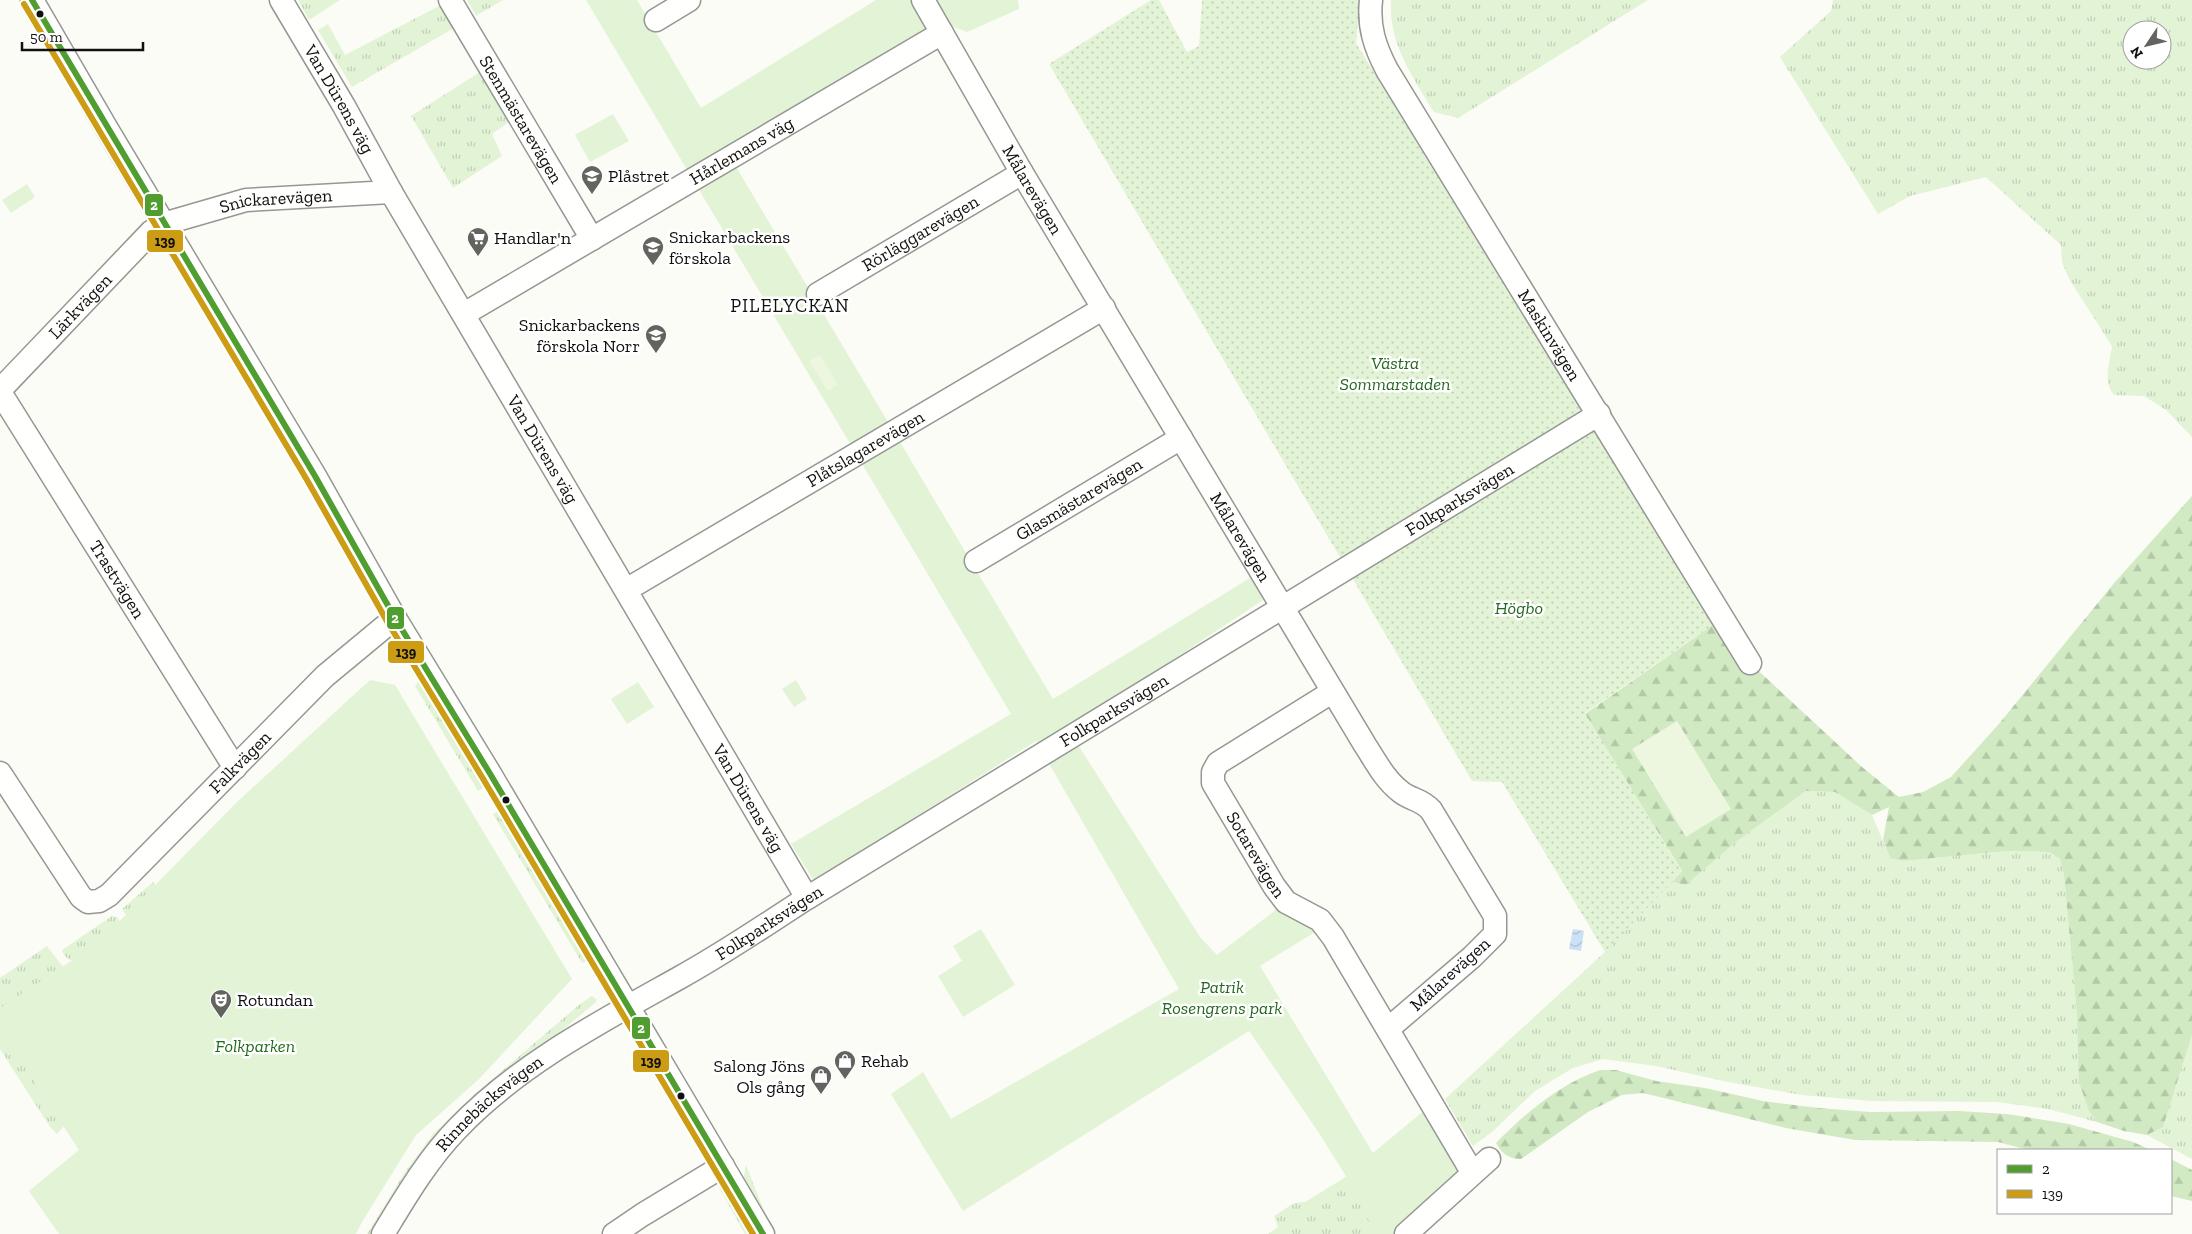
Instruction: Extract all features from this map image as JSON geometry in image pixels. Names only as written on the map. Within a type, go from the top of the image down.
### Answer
[{"type":"street","points":[[32,0],[315,476],[394,618],[434,680],[763,1234]]},
{"type":"street","name":"Van Dürens väg","points":[[282,0],[344,106],[391,192],[807,898]]},
{"type":"street","name":"Stenmästarevägen","points":[[450,0],[592,239]]},
{"type":"street","points":[[656,20],[689,0]]},
{"type":"street","name":"Målarevägen","points":[[923,0],[1022,173],[1284,607],[1332,692],[1388,781],[1403,794],[1423,802],[1430,810],[1495,916],[1496,934],[1388,1029]]},
{"type":"street","name":"Maskinvägen","points":[[1371,0],[1370,28],[1375,47],[1387,70],[1600,414],[1750,663]]},
{"type":"street","name":"Hårlemans väg","points":[[464,314],[942,33]]},
{"type":"street","name":"Rörläggarevägen","points":[[818,294],[1022,173]]},
{"type":"street","name":"Snickarevägen","points":[[164,224],[246,200],[391,192]]},
{"type":"street","name":"Lärkvägen","points":[[0,391],[151,232],[164,224]]},
{"type":"street","name":"Plåtslagarevägen","points":[[626,590],[1104,308]]},
{"type":"street","name":"Trastvägen","points":[[0,391],[235,768]]},
{"type":"street","name":"Folkparksvägen","points":[[628,1006],[681,977],[807,898],[1600,414]]},
{"type":"street","name":"Glasmästarevägen","points":[[976,560],[1181,438]]},
{"type":"street","name":"Falkvägen","points":[[0,773],[78,892],[88,902],[99,901],[109,895],[325,676],[394,618]]},
{"type":"street","name":"Sotarevägen","points":[[1332,692],[1218,762],[1213,772],[1213,783],[1274,886],[1286,902],[1320,920],[1333,937],[1388,1029],[1481,1165],[1406,1234]]},
{"type":"street","name":"Rinnebäcksvägen","points":[[383,1234],[436,1154],[472,1114],[546,1057],[586,1030],[628,1006]]},
{"type":"street","points":[[614,1234],[642,1214],[724,1166]]},
{"type":"green space","points":[[298,0],[340,0],[309,20]]},
{"type":"green space","points":[[467,0],[503,0],[476,16]]},
{"type":"green space","name":"Patrik Rosengrens park","points":[[586,0],[637,0],[701,108],[876,0],[1018,0],[1019,9],[967,32],[942,22],[726,150],[1053,699],[1250,578],[1258,588],[1263,600],[1068,729],[1200,937],[1217,955],[1286,902],[1325,926],[1260,966],[1373,1153],[1432,1104],[1472,1172],[1407,1234],[1375,1234],[1352,1186],[1319,1133],[1249,1031],[963,1211],[891,1094],[923,1072],[951,1119],[1179,989],[1036,741],[814,881],[791,844],[1011,714]]},
{"type":"green space","name":"Västra Sommarstaden","points":[[1151,0],[1159,0],[1187,52],[1199,46],[1202,0],[1360,0],[1356,43],[1713,625],[1585,713],[1682,872],[1605,952],[1502,782],[1472,781],[1049,64]]},
{"type":"green space","points":[[1391,0],[1648,0],[1458,118],[1434,112],[1410,73],[1394,30]]},
{"type":"green space","points":[[1833,0],[2192,0],[2192,437],[2166,410],[2144,396],[2114,395],[2108,384],[2112,346],[2069,279],[2062,262],[2061,245],[1986,177],[1910,196],[1878,214],[1780,57],[1831,11]]},
{"type":"green space","points":[[439,6],[454,28],[352,87],[318,30],[328,24],[345,55]]},
{"type":"green space","points":[[480,72],[510,121],[492,134],[502,156],[453,188],[411,116]]},
{"type":"green space","points":[[613,114],[629,141],[590,162],[575,135]]},
{"type":"green space","points":[[27,184],[35,197],[11,213],[2,200]]},
{"type":"green space","points":[[820,355],[838,385],[828,391],[809,361]]},
{"type":"green space","points":[[2192,496],[2192,1035],[2163,1127],[2147,1135],[2124,1131],[2097,1122],[2089,1111],[2079,1082],[2077,1014],[2064,876],[2060,859],[2049,852],[2007,851],[1902,861],[1890,858],[1883,840],[1889,807],[1872,815],[1835,792],[1806,791],[1737,841],[1686,885],[1672,882],[1682,871],[1585,714],[1713,625],[1741,666],[1750,663],[1862,767],[1899,797],[1923,792],[1951,777],[1998,725],[2115,582]]},
{"type":"green space","name":"Folkparken","points":[[370,680],[395,685],[572,979],[479,1079],[416,1135],[356,1234],[59,1234],[29,1191],[79,1150],[0,1029],[0,1008],[98,943],[237,802]]},
{"type":"green space","points":[[796,680],[807,699],[794,707],[782,689]]},
{"type":"green space","points":[[419,681],[483,788],[478,791],[415,686]]},
{"type":"green space","points":[[638,682],[654,707],[627,724],[611,699]]},
{"type":"green space","points":[[1677,721],[1731,809],[1686,837],[1632,749]]},
{"type":"green space","points":[[1806,791],[1835,792],[1872,815],[1890,858],[1902,861],[2007,851],[2049,852],[2060,859],[2064,876],[2077,1014],[2089,1111],[2097,1122],[2048,1109],[1997,1102],[1870,1101],[1802,1095],[1728,1082],[1656,1066],[1603,1059],[1573,1068],[1535,1091],[1492,1132],[1473,1146],[1445,1099],[1605,952],[1672,882],[1686,885],[1737,841]]},
{"type":"green space","points":[[498,811],[587,961],[582,963],[493,814]]},
{"type":"green space","points":[[153,882],[157,887],[134,926],[122,909]]},
{"type":"green space","points":[[112,916],[117,917],[134,942],[78,963],[64,955],[62,950]]},
{"type":"green space","points":[[981,929],[1015,985],[963,1017],[938,976],[962,961],[953,946]]},
{"type":"green space","points":[[47,946],[63,967],[65,1125],[57,1134],[50,1127],[0,1049],[0,978]]},
{"type":"green space","points":[[592,996],[597,1000],[595,1003],[535,1053],[374,1234],[367,1234],[405,1172],[433,1134],[475,1094],[580,1004]]},
{"type":"green space","points":[[2192,1035],[2192,1159],[2147,1135],[2163,1126]]},
{"type":"green space","points":[[1600,1070],[1616,1070],[1656,1081],[1705,1088],[1763,1101],[1819,1108],[1870,1112],[1959,1111],[2007,1114],[2069,1124],[2133,1142],[2149,1149],[2024,1149],[1998,1142],[1855,1140],[1786,1128],[1643,1093],[1622,1095],[1588,1112],[1521,1159],[1509,1157],[1501,1150],[1496,1143],[1531,1110],[1557,1091]]},
{"type":"green space","points":[[1427,1113],[1385,1234],[1268,1234],[1278,1227],[1274,1216],[1294,1203],[1305,1202],[1344,1178]]},
{"type":"green space","points":[[2172,1160],[2192,1170],[2192,1201],[2172,1196]]},
{"type":"green space","points":[[746,1165],[768,1221],[776,1234],[771,1234],[743,1181]]},
{"type":"green space","points":[[720,1182],[749,1234],[745,1234],[717,1184]]},
{"type":"water","points":[[1573,929],[1584,931],[1581,951],[1569,949]]},
{"type":"transit line","name":"2","points":[[32,0],[315,476],[395,618],[489,772],[763,1234]]},
{"type":"transit line","name":"139","points":[[24,4],[307,480],[388,623],[482,777],[753,1234]]},
{"type":"place","name":"Plåstret","points":[[592,195]]},
{"type":"place","name":"Handlar'n","points":[[478,257]]},
{"type":"place","name":"Snickarbackens förskola","points":[[653,266]]},
{"type":"place","name":"Snickarbackens förskola Norr","points":[[656,354]]},
{"type":"place","name":"Rotundan","points":[[221,1019]]},
{"type":"place","name":"Rehab","points":[[845,1080]]},
{"type":"place","name":"Salong Jöns Ols gång","points":[[821,1095]]},
{"type":"district","name":"PILELYCKAN","points":[[790,305]]},
{"type":"park label","name":"Högbo","points":[[1519,608]]}]
